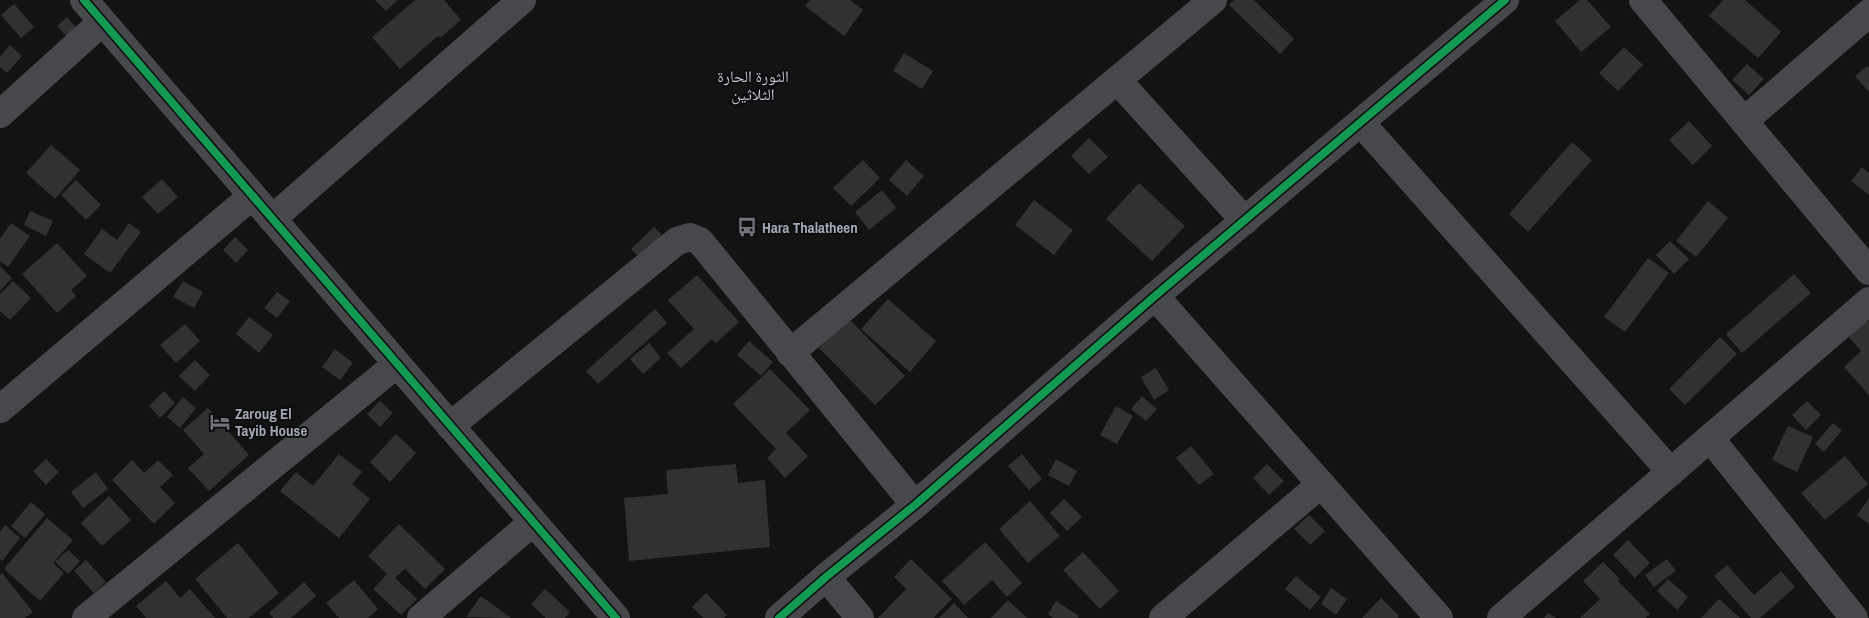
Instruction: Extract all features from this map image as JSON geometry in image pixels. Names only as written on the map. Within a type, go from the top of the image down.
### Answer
[{"type":"street","points":[[84,0],[616,618]]},
{"type":"street","points":[[272,220],[522,0]]},
{"type":"street","points":[[790,353],[1213,0]]},
{"type":"street","points":[[779,618],[915,505],[1154,296],[1506,0]]},
{"type":"street","points":[[1643,0],[1869,271]]},
{"type":"street","points":[[1744,121],[1869,13]]},
{"type":"street","points":[[0,114],[102,22]]},
{"type":"street","points":[[1118,81],[1245,221]]},
{"type":"street","points":[[1361,123],[1671,472]]},
{"type":"street","points":[[0,409],[252,196]]},
{"type":"street","points":[[450,426],[677,241],[690,237],[700,241],[915,505]]},
{"type":"street","points":[[1154,296],[1439,618]]},
{"type":"street","points":[[1501,618],[1869,301]]},
{"type":"street","points":[[86,618],[397,364]]},
{"type":"street","points":[[1710,438],[1842,614]]},
{"type":"street","points":[[1163,618],[1321,484]]},
{"type":"street","points":[[421,618],[533,522]]},
{"type":"street","points":[[826,577],[860,618]]},
{"type":"building","points":[[375,0],[398,0],[386,11]]},
{"type":"building","points":[[415,0],[444,0],[461,20],[440,38],[438,36],[400,69],[372,37]]},
{"type":"building","points":[[810,0],[850,0],[863,10],[844,36],[805,6]]},
{"type":"building","points":[[1234,0],[1254,0],[1294,39],[1280,54],[1229,5]]},
{"type":"building","points":[[1580,0],[1587,0],[1611,27],[1581,52],[1555,21]]},
{"type":"building","points":[[1723,0],[1745,0],[1781,32],[1758,58],[1709,16]]},
{"type":"building","points":[[14,4],[34,27],[21,38],[1,15]]},
{"type":"building","points":[[67,17],[81,33],[72,42],[57,26]]},
{"type":"building","points":[[10,45],[22,56],[7,73],[0,67],[0,57]]},
{"type":"building","points":[[1624,47],[1643,65],[1618,91],[1599,73]]},
{"type":"building","points":[[904,53],[933,71],[922,89],[893,71]]},
{"type":"building","points":[[1747,64],[1764,79],[1749,95],[1732,80]]},
{"type":"building","points":[[1867,66],[1869,68],[1869,92],[1855,76]]},
{"type":"building","points":[[1689,121],[1712,146],[1693,165],[1669,140]]},
{"type":"building","points":[[1089,138],[1108,157],[1089,174],[1071,156]]},
{"type":"building","points":[[1572,142],[1592,160],[1528,232],[1509,214]]},
{"type":"building","points":[[51,145],[80,170],[55,199],[26,173]]},
{"type":"building","points":[[863,160],[880,178],[851,206],[833,188]]},
{"type":"building","points":[[906,160],[924,176],[907,196],[889,180]]},
{"type":"building","points":[[1862,167],[1869,173],[1869,195],[1851,181]]},
{"type":"building","points":[[162,179],[178,197],[158,214],[142,197]]},
{"type":"building","points":[[76,180],[101,205],[86,220],[61,195]]},
{"type":"building","points":[[1139,183],[1185,226],[1152,261],[1106,219]]},
{"type":"building","points":[[882,190],[896,208],[869,230],[855,212]]},
{"type":"building","points":[[1034,200],[1073,230],[1054,255],[1015,225]]},
{"type":"building","points":[[1708,201],[1728,218],[1696,257],[1676,241]]},
{"type":"building","points":[[30,211],[53,221],[46,236],[24,225]]},
{"type":"building","points":[[11,223],[30,236],[8,267],[0,261],[0,239]]},
{"type":"building","points":[[129,223],[141,232],[110,273],[84,254],[102,229],[117,240]]},
{"type":"building","points":[[654,227],[669,243],[646,265],[631,249]]},
{"type":"building","points":[[235,237],[248,250],[236,263],[223,250]]},
{"type":"building","points":[[1670,241],[1689,259],[1674,274],[1656,255]]},
{"type":"building","points":[[57,243],[87,276],[71,290],[76,296],[57,313],[22,274]]},
{"type":"building","points":[[1648,258],[1669,273],[1625,332],[1604,317]]},
{"type":"building","points":[[0,266],[12,278],[0,291]]},
{"type":"building","points":[[1794,274],[1811,293],[1742,353],[1726,334]]},
{"type":"building","points":[[697,275],[739,322],[716,343],[712,339],[681,368],[667,353],[694,329],[668,300]]},
{"type":"building","points":[[13,281],[31,298],[10,320],[0,311],[0,294]]},
{"type":"building","points":[[183,281],[203,292],[194,308],[173,297]]},
{"type":"building","points":[[277,292],[290,301],[277,318],[264,308]]},
{"type":"building","points":[[888,299],[936,341],[910,372],[861,329]]},
{"type":"building","points":[[655,309],[667,323],[598,384],[586,371]]},
{"type":"building","points":[[249,317],[273,335],[259,353],[236,334]]},
{"type":"building","points":[[1866,318],[1869,321],[1869,395],[1844,367],[1861,351],[1847,335]]},
{"type":"building","points":[[849,319],[905,376],[875,405],[819,348]]},
{"type":"building","points":[[185,324],[200,341],[176,363],[160,345]]},
{"type":"building","points":[[1720,337],[1737,354],[1685,405],[1669,389]]},
{"type":"building","points":[[749,341],[773,362],[761,376],[737,355]]},
{"type":"building","points":[[649,343],[661,358],[643,374],[630,359]]},
{"type":"building","points":[[335,349],[353,363],[340,380],[322,367]]},
{"type":"building","points":[[195,360],[210,375],[195,391],[179,376]]},
{"type":"building","points":[[1156,368],[1169,390],[1154,400],[1141,377]]},
{"type":"building","points":[[770,369],[810,410],[786,433],[808,456],[785,478],[767,458],[776,449],[733,404]]},
{"type":"building","points":[[164,391],[175,403],[160,418],[149,406]]},
{"type":"building","points":[[1142,396],[1157,409],[1146,421],[1131,409]]},
{"type":"building","points":[[183,397],[196,408],[180,428],[167,417]]},
{"type":"building","points":[[380,401],[393,413],[380,427],[367,414]]},
{"type":"building","points":[[1807,401],[1821,415],[1806,430],[1792,415]]},
{"type":"building","points":[[1116,406],[1133,416],[1117,444],[1100,435]]},
{"type":"building","points":[[208,408],[249,455],[209,491],[188,468],[204,454],[183,430]]},
{"type":"building","points":[[1833,423],[1842,430],[1824,452],[1815,444]]},
{"type":"building","points":[[1788,426],[1813,437],[1797,472],[1772,460]]},
{"type":"building","points":[[396,434],[416,453],[390,482],[370,462]]},
{"type":"building","points":[[1191,446],[1214,474],[1199,485],[1176,458]]},
{"type":"building","points":[[339,454],[362,472],[352,484],[370,499],[339,538],[280,491],[296,472],[313,486]]},
{"type":"building","points":[[1022,454],[1042,479],[1029,490],[1008,466]]},
{"type":"building","points":[[1845,456],[1868,484],[1825,520],[1801,493]]},
{"type":"building","points":[[46,459],[59,472],[46,485],[33,471]]},
{"type":"building","points":[[1056,459],[1077,471],[1069,486],[1048,475]]},
{"type":"building","points":[[132,460],[144,473],[158,460],[173,475],[160,487],[175,503],[154,524],[112,480]]},
{"type":"building","points":[[736,464],[738,483],[765,480],[770,547],[629,561],[624,498],[668,494],[666,470]]},
{"type":"building","points":[[1267,464],[1284,481],[1269,495],[1253,478]]},
{"type":"building","points":[[96,472],[108,489],[83,508],[71,492]]},
{"type":"building","points":[[109,496],[131,520],[102,546],[81,523]]},
{"type":"building","points":[[1869,498],[1869,524],[1857,515]]},
{"type":"building","points":[[1064,499],[1082,517],[1067,531],[1050,513]]},
{"type":"building","points":[[1030,501],[1060,536],[1028,563],[999,529]]},
{"type":"building","points":[[31,502],[45,514],[25,538],[11,526]]},
{"type":"building","points":[[1309,515],[1325,531],[1310,545],[1294,529]]},
{"type":"building","points":[[47,518],[73,540],[53,563],[64,573],[40,601],[4,569]]},
{"type":"building","points":[[399,524],[445,569],[425,589],[405,569],[395,578],[417,599],[401,615],[373,589],[387,574],[368,556]]},
{"type":"building","points":[[5,525],[20,538],[2,561],[0,559],[0,532]]},
{"type":"building","points":[[1628,540],[1650,563],[1635,578],[1613,555]]},
{"type":"building","points":[[985,542],[1022,583],[1007,597],[992,580],[964,605],[942,581]]},
{"type":"building","points":[[238,543],[279,593],[249,618],[227,618],[195,579]]},
{"type":"building","points":[[68,550],[80,561],[68,574],[55,562]]},
{"type":"building","points":[[1083,552],[1119,591],[1100,609],[1063,570]]},
{"type":"building","points":[[911,559],[952,599],[935,618],[878,618],[906,589],[894,577]]},
{"type":"building","points":[[1667,559],[1676,571],[1654,587],[1645,575]]},
{"type":"building","points":[[86,560],[106,582],[94,593],[74,571]]},
{"type":"building","points":[[1603,562],[1620,579],[1618,581],[1650,614],[1646,618],[1580,618],[1600,599],[1583,581]]},
{"type":"building","points":[[1727,565],[1754,595],[1781,571],[1795,587],[1760,618],[1751,618],[1714,576]]},
{"type":"building","points":[[2,573],[33,612],[25,618],[0,618],[0,575]]},
{"type":"building","points":[[1296,576],[1321,597],[1310,610],[1285,589]]},
{"type":"building","points":[[1668,579],[1688,597],[1677,610],[1657,591]]},
{"type":"building","points":[[354,580],[378,609],[368,618],[339,618],[326,603]]},
{"type":"building","points":[[166,581],[180,598],[190,589],[215,618],[146,618],[136,606]]},
{"type":"building","points":[[304,582],[316,596],[291,618],[273,618],[269,613]]},
{"type":"building","points":[[1331,588],[1347,599],[1336,615],[1321,604]]},
{"type":"building","points":[[545,589],[570,612],[565,618],[546,618],[531,604]]},
{"type":"building","points":[[706,593],[727,615],[724,618],[703,618],[692,607]]},
{"type":"building","points":[[481,596],[511,618],[466,617]]},
{"type":"building","points":[[1381,598],[1399,616],[1398,618],[1362,618]]},
{"type":"building","points":[[1719,599],[1740,618],[1701,618]]},
{"type":"building","points":[[1008,600],[1027,618],[991,618]]},
{"type":"building","points":[[1056,601],[1079,616],[1078,618],[1053,618],[1048,614]]},
{"type":"building","points":[[954,603],[968,618],[939,618]]},
{"type":"building","points":[[1548,613],[1556,618],[1544,618]]},
{"type":"cycle path","points":[[84,0],[616,618]]},
{"type":"cycle path","points":[[779,618],[915,505],[1155,296],[1505,0]]},
{"type":"place","name":"Hara Thalatheen","points":[[747,227]]},
{"type":"place","name":"Zaroug El Tayib House","points":[[220,422]]},
{"type":"district","name":"الثورة الحارة الثلاثين","points":[[753,85]]}]
